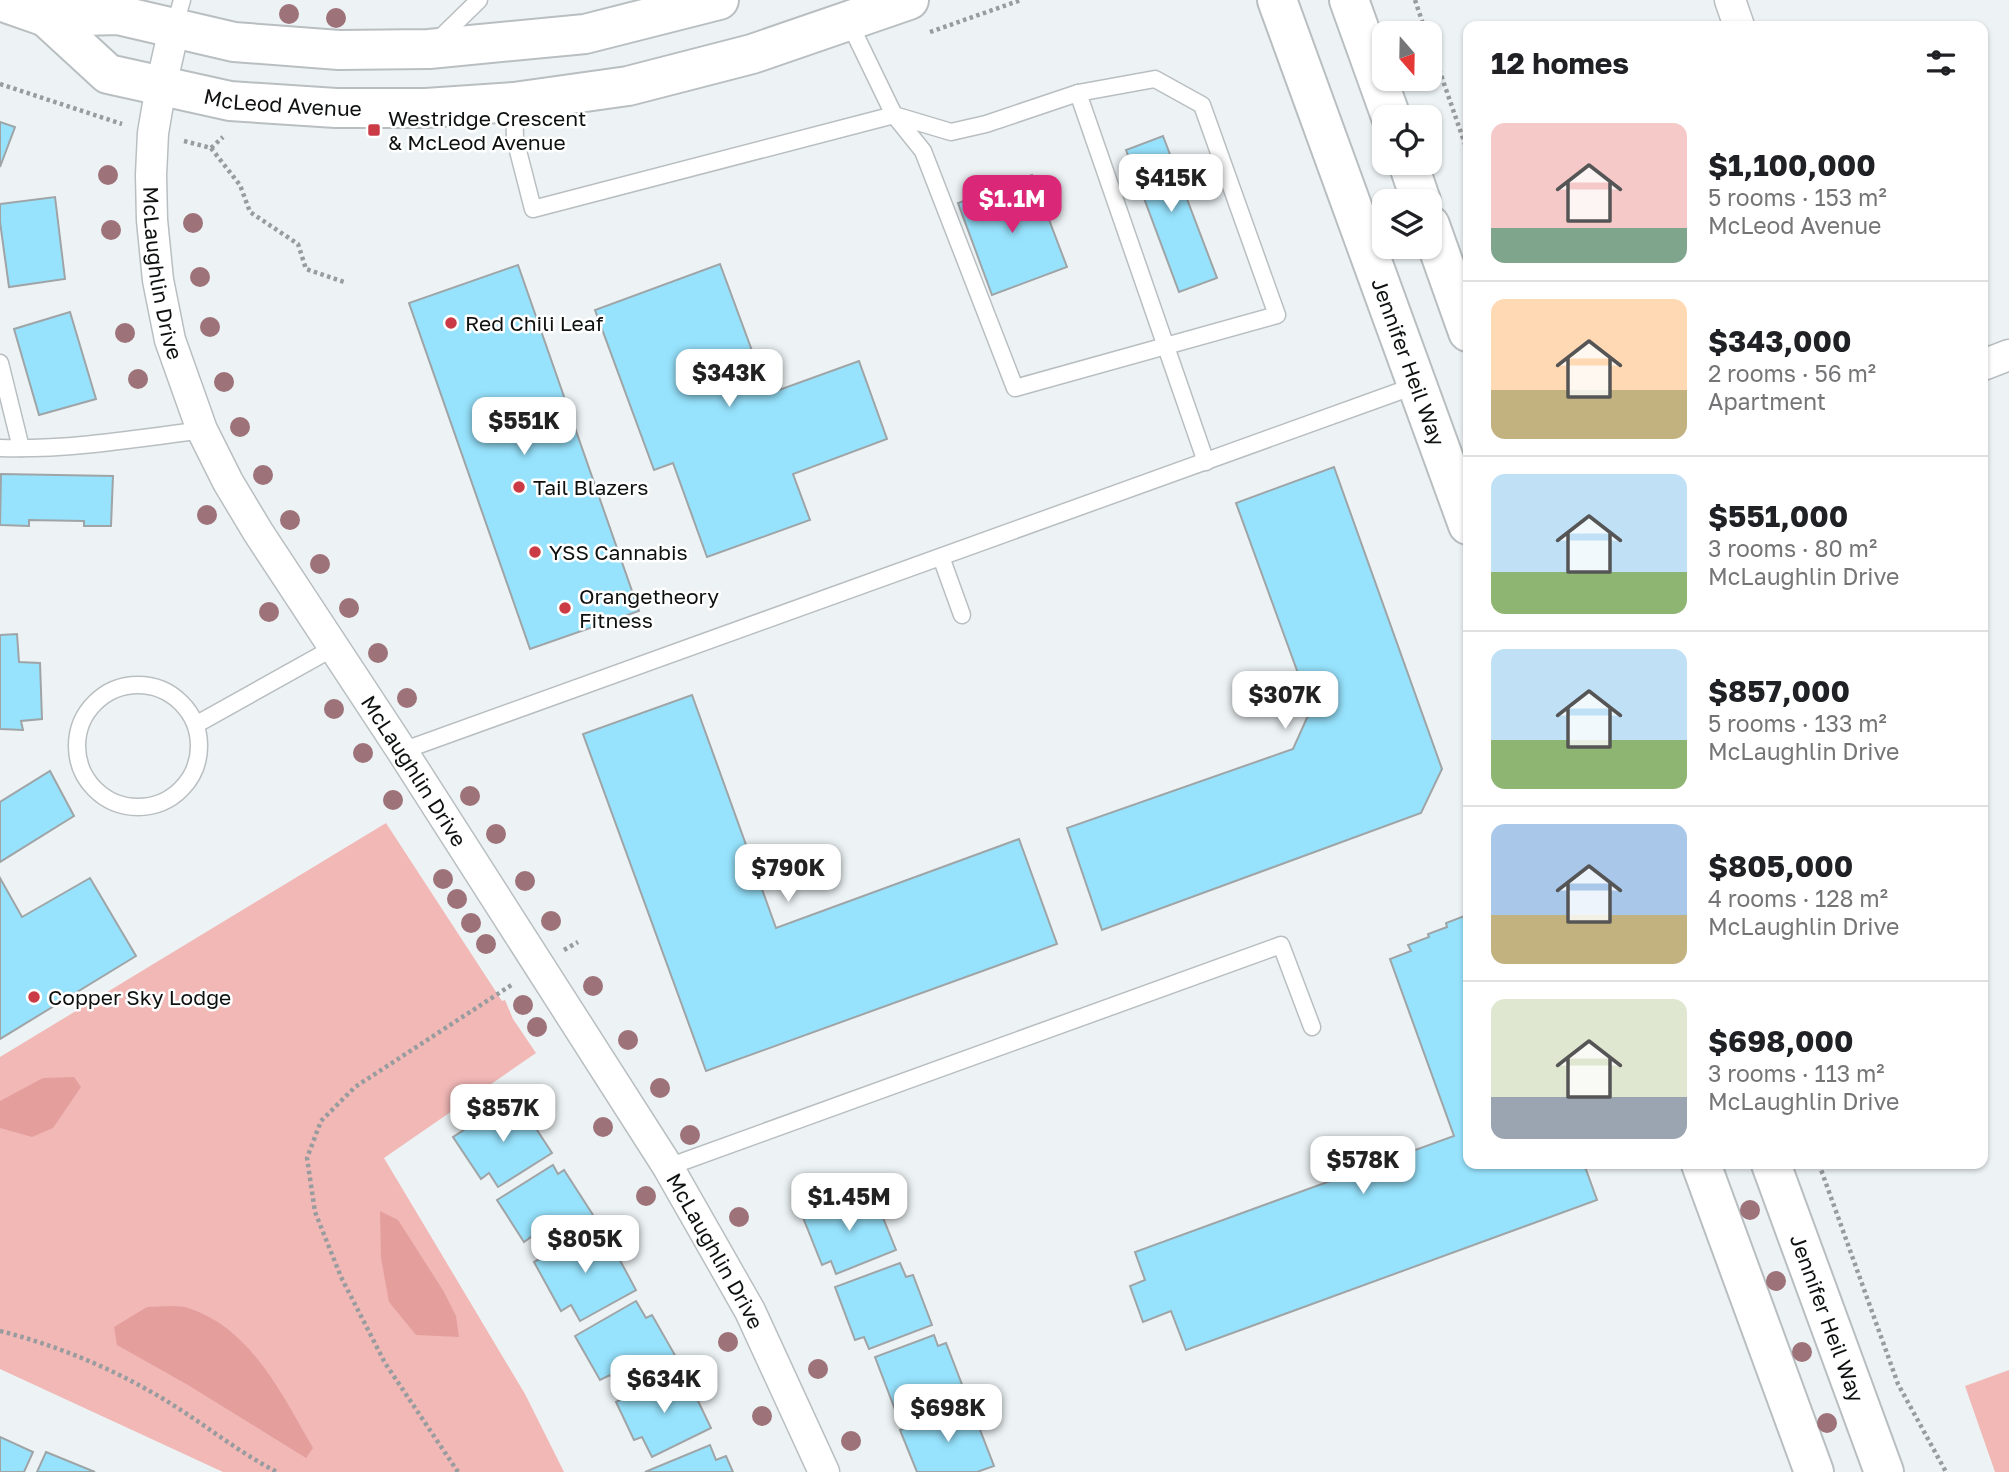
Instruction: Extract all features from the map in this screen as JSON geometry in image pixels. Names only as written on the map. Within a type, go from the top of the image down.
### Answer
[{"type":"street","name":"McLeod Avenue","points":[[0,1],[46,17],[178,15],[247,43],[339,50],[429,49],[585,34],[719,0]]},
{"type":"street","name":"McLeod Avenue","points":[[46,17],[108,74],[230,101],[337,108],[426,108],[514,102],[628,86],[752,54],[909,0]]},
{"type":"street","name":"Jennifer Heil Way","points":[[1277,0],[1463,511]]},
{"type":"street","points":[[1349,0],[1387,105]]},
{"type":"street","points":[[1730,0],[1737,21]]},
{"type":"street","name":"McLaughlin Drive","points":[[178,15],[153,133],[151,175],[158,280],[170,340],[202,430],[252,522],[668,1167],[750,1311],[824,1472]]},
{"type":"street","points":[[1442,259],[1463,318]]},
{"type":"street","points":[[1988,363],[2009,355]]},
{"type":"street","points":[[1703,1169],[1814,1472]]},
{"type":"street","name":"Jennifer Heil Way","points":[[1773,1169],[1884,1472]]},
{"type":"lane","points":[[429,49],[479,0]]},
{"type":"lane","points":[[514,102],[515,139],[533,209],[894,115],[951,132],[986,124],[1078,93],[1155,79],[1202,105],[1277,315],[1015,388],[923,151],[894,115],[849,22]]},
{"type":"lane","points":[[1078,93],[1206,461]]},
{"type":"lane","points":[[0,363],[21,449]]},
{"type":"lane","points":[[402,751],[1418,385]]},
{"type":"lane","points":[[0,448],[21,449],[139,439],[202,430]]},
{"type":"lane","points":[[941,557],[962,615]]},
{"type":"lane","points":[[197,724],[335,647]]},
{"type":"lane","points":[[136,683],[162,688],[183,703],[197,724],[201,750],[193,775],[176,795],[153,806],[127,807],[103,797],[85,778],[76,754],[79,728],[91,705],[111,689],[136,683]]},
{"type":"lane","points":[[668,1167],[1281,945],[1312,1027]]},
{"type":"path","points":[[1415,0],[1422,21]]},
{"type":"path","points":[[1442,78],[1463,139]]},
{"type":"path","points":[[211,148],[240,184],[250,212],[298,244],[306,270],[344,282]]},
{"type":"path","points":[[458,1472],[385,1363],[341,1277],[315,1212],[307,1157],[321,1121],[355,1087],[503,991]]},
{"type":"path","points":[[1821,1169],[1898,1384],[1946,1472]]},
{"type":"path","points":[[0,1331],[27,1338],[118,1375],[174,1406],[255,1461],[277,1472]]},
{"type":"shaded area","points":[[386,823],[502,1001],[505,1000],[513,1019],[536,1053],[384,1158],[525,1394],[564,1472],[223,1472],[0,1369],[0,1057]]},
{"type":"shaded area","points":[[74,1077],[81,1087],[53,1128],[32,1137],[0,1128],[0,1101],[43,1078]]},
{"type":"shaded area","points":[[380,1211],[398,1220],[444,1292],[456,1316],[459,1337],[416,1335],[389,1302],[381,1258]]},
{"type":"shaded area","points":[[147,1307],[186,1307],[213,1319],[232,1332],[264,1367],[290,1407],[313,1448],[306,1458],[188,1385],[117,1345],[114,1327]]},
{"type":"shaded area","points":[[2009,1370],[2009,1472],[1995,1472],[1965,1386]]},
{"type":"building","points":[[0,122],[15,127],[0,167]]},
{"type":"building","points":[[1163,136],[1217,278],[1179,292],[1126,150]]},
{"type":"building","points":[[1032,175],[1067,267],[992,295],[958,203]]},
{"type":"building","points":[[55,197],[65,279],[9,287],[0,204]]},
{"type":"building","points":[[720,264],[768,394],[859,361],[887,439],[793,474],[810,520],[707,557],[673,463],[654,470],[595,310]]},
{"type":"building","points":[[518,265],[639,611],[530,649],[409,303]]},
{"type":"building","points":[[70,312],[96,399],[39,415],[14,329]]},
{"type":"building","points":[[1334,467],[1442,769],[1421,813],[1102,930],[1067,828],[1293,749],[1311,709],[1236,503]]},
{"type":"building","points":[[1,474],[113,476],[111,526],[84,526],[84,521],[29,520],[29,526],[0,525]]},
{"type":"building","points":[[17,634],[19,662],[40,663],[42,719],[21,721],[23,730],[0,729],[0,635]]},
{"type":"building","points":[[692,695],[776,928],[1019,839],[1057,944],[706,1071],[583,734]]},
{"type":"building","points":[[50,771],[74,816],[0,862],[0,802]]},
{"type":"building","name":"Copper Sky Lodge","points":[[0,878],[22,917],[90,878],[136,956],[0,1039]]},
{"type":"building","points":[[1463,917],[1463,1169],[1586,1169],[1597,1200],[1186,1350],[1171,1311],[1143,1322],[1130,1286],[1145,1280],[1135,1252],[1454,1136],[1390,959],[1411,951],[1408,945],[1447,927],[1446,923]]},
{"type":"building","points":[[509,1101],[515,1111],[522,1107],[552,1153],[498,1187],[489,1173],[481,1179],[453,1137]]},
{"type":"building","points":[[553,1165],[558,1174],[564,1170],[593,1215],[539,1249],[531,1237],[524,1242],[497,1200]]},
{"type":"building","points":[[861,1191],[866,1206],[877,1203],[896,1250],[836,1274],[831,1261],[822,1265],[802,1215]]},
{"type":"building","points":[[595,1229],[603,1243],[609,1240],[636,1290],[580,1321],[571,1305],[561,1311],[534,1262]]},
{"type":"building","points":[[900,1263],[906,1277],[913,1275],[932,1325],[869,1349],[864,1337],[855,1340],[835,1287]]},
{"type":"building","points":[[636,1301],[646,1318],[652,1315],[676,1357],[618,1389],[610,1375],[600,1380],[575,1336]]},
{"type":"building","points":[[934,1335],[938,1346],[946,1343],[966,1395],[899,1420],[875,1357]]},
{"type":"building","points":[[672,1374],[679,1389],[690,1384],[711,1428],[652,1457],[642,1437],[634,1440],[616,1402]]},
{"type":"building","points":[[962,1406],[967,1419],[975,1417],[994,1466],[977,1472],[917,1472],[900,1430]]},
{"type":"building","points":[[0,1437],[33,1452],[24,1472],[0,1472]]},
{"type":"building","points":[[710,1445],[716,1460],[726,1456],[733,1472],[645,1472]]},
{"type":"building","points":[[46,1452],[95,1472],[37,1472]]},
{"type":"place","name":"Westridge Crescent & McLeod Avenue","points":[[374,130]]},
{"type":"place","name":"Red Chili Leaf","points":[[451,323]]},
{"type":"place","name":"Tail Blazers","points":[[519,487]]},
{"type":"place","name":"YSS Cannabis","points":[[535,552]]},
{"type":"place","name":"Orangetheory Fitness","points":[[565,608]]},
{"type":"place","name":"Copper Sky Lodge","points":[[34,997]]}]
